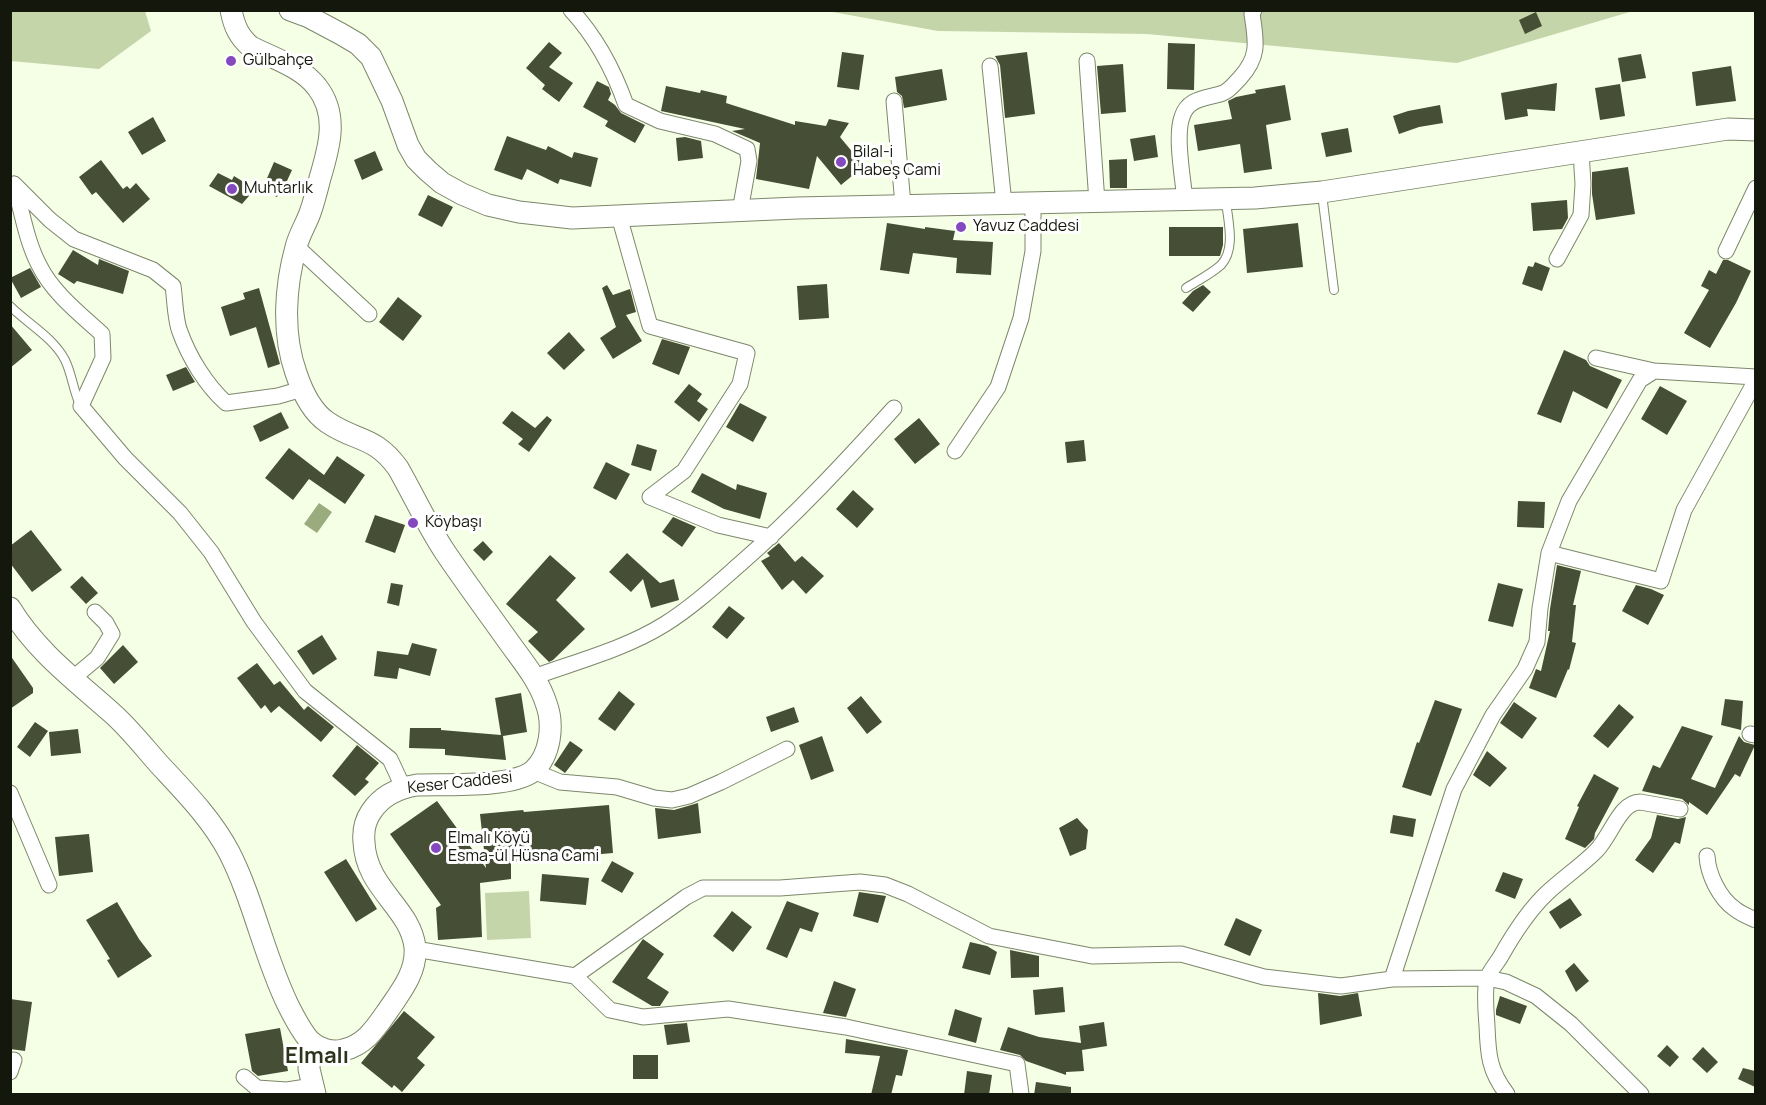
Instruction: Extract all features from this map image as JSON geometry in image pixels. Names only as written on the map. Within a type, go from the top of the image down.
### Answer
[{"type":"street","name":"Keser Caddesi","points":[[231,10],[234,24],[245,42],[307,76],[322,93],[328,105],[331,130],[328,150],[311,211],[296,246],[287,302],[286,320],[291,358],[302,388],[311,406],[326,422],[370,441],[389,456],[444,551],[534,677],[547,704],[550,727],[546,752],[533,771],[525,776],[501,782],[403,787],[385,797],[369,815],[363,836],[371,873],[408,925],[415,950]]},
{"type":"street","points":[[290,10],[342,34],[358,44],[371,57],[392,101],[408,146],[416,159],[442,183],[488,205],[519,212],[572,218],[903,205],[1226,200],[1322,192],[1728,129],[1755,130]]},
{"type":"street","points":[[1185,200],[1179,128],[1182,116],[1188,106],[1195,101],[1224,93],[1249,68],[1256,53],[1252,14],[1254,10]]},
{"type":"street","points":[[578,13],[616,78],[626,105],[660,121],[715,134],[747,150],[749,161],[740,211]]},
{"type":"street","points":[[1087,61],[1097,202]]},
{"type":"street","points":[[990,66],[1004,204]]},
{"type":"street","points":[[894,101],[903,205]]},
{"type":"street","points":[[1557,259],[1581,215],[1583,184],[1581,152]]},
{"type":"street","points":[[12,182],[50,220],[74,239],[153,270],[173,286],[179,330],[214,393],[226,403],[278,396],[302,388]]},
{"type":"street","points":[[12,182],[30,244],[40,268],[57,291],[102,334],[103,358],[81,406],[125,458],[180,513],[199,536],[254,622],[305,691],[390,759],[403,787]]},
{"type":"street","points":[[1726,251],[1755,188]]},
{"type":"street","points":[[955,451],[999,387],[1021,318],[1032,251],[1033,203]]},
{"type":"street","points":[[619,216],[650,326],[747,353],[740,384],[684,471],[650,497],[718,525],[771,537]]},
{"type":"street","points":[[296,246],[369,314]]},
{"type":"street","points":[[1549,553],[1661,581],[1684,510],[1755,378],[1654,371],[1596,358]]},
{"type":"street","points":[[1392,979],[1454,789],[1493,715],[1525,669],[1537,642],[1549,553],[1569,501],[1640,381],[1654,371]]},
{"type":"street","points":[[534,677],[634,641],[666,623],[714,588],[771,537],[825,483],[894,408]]},
{"type":"street","points":[[72,679],[97,658],[112,634],[106,623],[95,612]]},
{"type":"street","points":[[12,614],[41,650],[126,727],[208,818],[220,835],[239,874],[283,995],[310,1041],[329,1051],[340,1051],[356,1046],[370,1035],[408,979],[415,960],[415,950],[575,976],[610,1010],[643,1017],[728,1009],[846,1028],[1017,1064],[1021,1095]]},
{"type":"street","points":[[533,771],[560,782],[617,787],[654,798],[672,800],[689,796],[721,782],[787,749]]},
{"type":"street","points":[[10,793],[49,885]]},
{"type":"street","points":[[1507,1095],[1490,1065],[1487,978],[1519,925],[1548,892],[1598,850],[1626,807],[1640,802],[1680,809]]},
{"type":"street","points":[[1707,856],[1707,869],[1716,886],[1733,908],[1755,920]]},
{"type":"street","points":[[575,976],[686,897],[703,888],[780,888],[860,882],[885,885],[908,894],[989,936],[1092,956],[1181,954],[1264,977],[1341,986],[1392,979],[1487,978],[1506,982],[1536,996],[1571,1024],[1641,1095]]},
{"type":"street","points":[[244,1077],[257,1088],[314,1090],[308,1058],[310,1041]]},
{"type":"lane","points":[[1322,192],[1334,290]]},
{"type":"lane","points":[[1186,288],[1220,265],[1226,257],[1229,248],[1229,230],[1226,200]]},
{"type":"lane","points":[[10,306],[60,352],[81,406]]},
{"type":"shaded area","points":[[10,11],[145,11],[151,31],[99,69],[11,61]]},
{"type":"shaded area","points":[[827,11],[1633,11],[1457,63],[1147,34],[938,31]]},
{"type":"shaded area","points":[[319,503],[332,512],[317,533],[304,524]]},
{"type":"shaded area","points":[[529,891],[531,938],[487,940],[485,893]]},
{"type":"building","points":[[1536,12],[1542,26],[1525,34],[1519,20]]},
{"type":"building","points":[[549,42],[562,53],[549,67],[573,83],[559,102],[542,89],[545,85],[526,68]]},
{"type":"building","points":[[1168,43],[1195,44],[1194,90],[1167,89]]},
{"type":"building","points":[[842,52],[864,55],[859,90],[837,87]]},
{"type":"building","points":[[1027,52],[1035,114],[1005,118],[1000,65],[995,56]]},
{"type":"building","points":[[1641,54],[1646,78],[1622,82],[1618,58]]},
{"type":"building","points":[[1123,64],[1126,112],[1101,114],[1097,66]]},
{"type":"building","points":[[1731,66],[1736,101],[1696,106],[1692,72]]},
{"type":"building","points":[[942,69],[947,100],[904,108],[902,96],[897,92],[895,77]]},
{"type":"building","points":[[597,81],[609,87],[611,94],[608,100],[621,113],[645,125],[635,143],[605,126],[608,121],[583,107]]},
{"type":"building","points":[[1557,83],[1555,111],[1527,109],[1528,116],[1505,120],[1501,93]]},
{"type":"building","points":[[1620,84],[1625,116],[1600,120],[1595,88]]},
{"type":"building","points":[[1285,85],[1291,120],[1266,125],[1272,169],[1244,173],[1240,144],[1198,151],[1194,125],[1232,119],[1228,101],[1256,93],[1255,90]]},
{"type":"building","points":[[666,86],[727,96],[726,103],[795,125],[795,121],[826,126],[829,119],[849,123],[840,137],[864,166],[841,185],[817,156],[809,189],[756,179],[760,143],[732,131],[745,129],[661,111]]},
{"type":"building","points":[[1440,105],[1443,123],[1419,127],[1399,134],[1393,116]]},
{"type":"building","points":[[153,117],[166,141],[142,155],[128,132]]},
{"type":"building","points":[[1348,128],[1352,152],[1326,157],[1321,133]]},
{"type":"building","points":[[1155,135],[1158,157],[1134,161],[1130,139]]},
{"type":"building","points":[[507,136],[546,150],[548,146],[572,158],[574,152],[598,158],[591,187],[560,179],[558,184],[527,169],[522,180],[494,170]]},
{"type":"building","points":[[685,137],[701,141],[703,158],[678,161],[676,138]]},
{"type":"building","points":[[375,151],[383,170],[362,180],[354,160]]},
{"type":"building","points":[[1127,159],[1127,188],[1110,188],[1109,160]]},
{"type":"building","points":[[101,160],[123,189],[127,186],[130,189],[136,183],[150,199],[123,223],[96,192],[92,195],[79,177]]},
{"type":"building","points":[[274,162],[292,170],[281,194],[279,192],[277,197],[262,190]]},
{"type":"building","points":[[1628,167],[1635,214],[1596,220],[1592,194],[1592,172]]},
{"type":"building","name":"Muhtarlık","points":[[218,173],[232,180],[234,176],[255,189],[242,204],[209,186]]},
{"type":"building","points":[[428,195],[453,207],[442,227],[418,215]]},
{"type":"building","points":[[1567,200],[1568,218],[1562,229],[1533,231],[1531,203]]},
{"type":"building","points":[[887,223],[955,231],[953,240],[993,242],[991,275],[956,273],[957,258],[913,253],[909,274],[880,270]]},
{"type":"building","points":[[1298,223],[1303,267],[1247,273],[1243,229]]},
{"type":"building","points":[[1169,227],[1223,227],[1223,245],[1220,256],[1169,256]]},
{"type":"building","points":[[73,250],[98,265],[99,259],[129,271],[123,294],[77,281],[74,284],[58,274]]},
{"type":"building","points":[[1723,260],[1728,260],[1751,271],[1710,348],[1684,333],[1709,290],[1701,286],[1709,270],[1716,274]]},
{"type":"building","points":[[1535,262],[1550,268],[1542,291],[1522,284],[1528,266],[1533,267]]},
{"type":"building","points":[[30,268],[41,287],[21,298],[10,278]]},
{"type":"building","points":[[827,284],[829,318],[799,320],[797,286]]},
{"type":"building","points":[[607,285],[613,295],[630,289],[636,312],[626,315],[642,341],[613,359],[600,338],[616,327],[602,288]]},
{"type":"building","points":[[1203,285],[1211,292],[1193,312],[1182,303],[1193,291]]},
{"type":"building","points":[[259,288],[280,364],[268,368],[256,327],[230,336],[221,307],[245,299],[243,293]]},
{"type":"building","points":[[398,297],[422,316],[403,341],[379,322]]},
{"type":"building","points":[[10,324],[32,350],[10,368]]},
{"type":"building","points":[[569,332],[585,350],[564,370],[547,353]]},
{"type":"building","points":[[662,339],[690,347],[679,375],[652,364]]},
{"type":"building","points":[[1564,350],[1586,360],[1590,366],[1622,380],[1607,409],[1573,391],[1561,423],[1537,414]]},
{"type":"building","points":[[186,367],[195,382],[173,391],[166,375]]},
{"type":"building","points":[[689,384],[702,394],[697,401],[708,409],[699,422],[674,402]]},
{"type":"building","points":[[1660,386],[1687,401],[1667,435],[1641,419]]},
{"type":"building","points":[[740,403],[767,417],[753,442],[726,427]]},
{"type":"building","points":[[512,411],[535,428],[547,416],[552,420],[529,452],[518,444],[523,439],[502,423]]},
{"type":"building","points":[[281,412],[289,428],[260,442],[253,426]]},
{"type":"building","points":[[919,418],[940,444],[915,464],[894,439]]},
{"type":"building","points":[[1084,440],[1086,461],[1067,463],[1065,442]]},
{"type":"building","points":[[637,444],[657,450],[651,471],[631,465]]},
{"type":"building","points":[[289,448],[324,475],[337,456],[365,475],[345,504],[309,479],[293,500],[265,478]]},
{"type":"building","points":[[606,462],[630,474],[616,500],[593,488]]},
{"type":"building","points":[[702,473],[736,490],[737,484],[767,493],[760,519],[724,509],[691,492]]},
{"type":"building","points":[[853,490],[874,509],[857,528],[836,509]]},
{"type":"building","points":[[1518,501],[1545,502],[1544,528],[1517,527]]},
{"type":"building","points":[[375,515],[405,525],[395,553],[365,542]]},
{"type":"building","points":[[673,517],[696,527],[682,547],[662,532]]},
{"type":"building","points":[[31,530],[62,570],[32,592],[10,563],[10,546]]},
{"type":"building","points":[[483,541],[493,552],[484,561],[473,550]]},
{"type":"building","points":[[779,543],[795,562],[802,556],[824,576],[806,594],[793,580],[782,590],[761,561],[770,556],[767,553]]},
{"type":"building","points":[[627,553],[660,583],[674,579],[679,600],[651,608],[643,579],[631,592],[609,572]]},
{"type":"building","points":[[550,555],[576,578],[556,600],[585,629],[549,662],[528,641],[538,632],[506,604]]},
{"type":"building","points":[[1557,565],[1581,571],[1573,605],[1576,605],[1572,642],[1576,643],[1569,670],[1556,698],[1529,688],[1536,669],[1541,671],[1550,631],[1548,631],[1550,609]]},
{"type":"building","points":[[82,576],[98,593],[86,604],[70,587]]},
{"type":"building","points":[[391,583],[403,585],[399,606],[387,603]]},
{"type":"building","points":[[1498,583],[1523,589],[1513,627],[1488,621]]},
{"type":"building","points":[[1636,585],[1664,595],[1648,625],[1622,611]]},
{"type":"building","points":[[729,606],[745,618],[727,639],[712,627]]},
{"type":"building","points":[[322,635],[337,659],[313,675],[297,651]]},
{"type":"building","points":[[412,643],[437,649],[430,676],[399,668],[397,679],[374,676],[377,651],[408,655]]},
{"type":"building","points":[[123,645],[138,662],[114,684],[100,668]]},
{"type":"building","points":[[10,655],[33,688],[33,693],[10,709]]},
{"type":"building","points":[[257,663],[274,685],[280,681],[304,710],[308,706],[334,727],[321,742],[279,706],[271,713],[265,705],[261,709],[237,678]]},
{"type":"building","points":[[619,691],[635,704],[615,731],[598,719]]},
{"type":"building","points":[[521,693],[527,732],[503,736],[506,760],[445,755],[445,749],[409,748],[410,728],[441,728],[441,730],[501,735],[495,698]]},
{"type":"building","points":[[861,696],[882,722],[867,734],[847,708]]},
{"type":"building","points":[[1725,699],[1743,701],[1741,730],[1721,725]]},
{"type":"building","points":[[1435,700],[1462,709],[1431,796],[1402,787],[1417,742],[1419,743]]},
{"type":"building","points":[[1514,702],[1537,718],[1522,739],[1500,723]]},
{"type":"building","points":[[1619,704],[1634,717],[1608,748],[1593,736]]},
{"type":"building","points":[[794,707],[799,722],[771,732],[766,717]]},
{"type":"building","points":[[35,722],[48,731],[30,757],[17,747]]},
{"type":"building","points":[[1682,726],[1713,736],[1691,779],[1715,788],[1739,736],[1744,742],[1755,745],[1740,777],[1735,774],[1707,815],[1682,799],[1642,791],[1653,765],[1660,768]]},
{"type":"building","points":[[78,729],[81,753],[51,756],[49,732]]},
{"type":"building","points":[[822,736],[834,771],[811,780],[799,745]]},
{"type":"building","points":[[570,741],[583,750],[565,773],[554,765]]},
{"type":"building","points":[[357,745],[379,763],[365,779],[369,782],[355,796],[332,776]]},
{"type":"building","points":[[1487,751],[1507,768],[1490,787],[1473,775]]},
{"type":"building","points":[[1594,774],[1619,788],[1594,839],[1585,848],[1565,839],[1579,807],[1577,806]]},
{"type":"building","points":[[437,801],[486,868],[480,814],[609,805],[613,853],[511,862],[511,879],[480,883],[482,937],[438,940],[436,908],[441,905],[390,834]]},
{"type":"building","points":[[698,803],[701,833],[658,839],[655,808],[674,810]]},
{"type":"building","points":[[1393,815],[1416,819],[1413,837],[1390,833]]},
{"type":"building","points":[[1657,815],[1678,819],[1686,817],[1680,844],[1675,842],[1653,873],[1635,860],[1651,838]]},
{"type":"building","points":[[1077,818],[1088,830],[1086,849],[1070,856],[1059,828]]},
{"type":"building","points":[[89,834],[93,872],[59,876],[55,837]]},
{"type":"building","points":[[346,859],[377,909],[356,922],[324,872]]},
{"type":"building","points":[[612,861],[634,873],[622,893],[601,881]]},
{"type":"building","points":[[1503,872],[1523,879],[1515,899],[1495,891]]},
{"type":"building","points":[[542,874],[589,878],[586,905],[540,901]]},
{"type":"building","points":[[859,892],[886,896],[878,923],[853,916]]},
{"type":"building","points":[[1570,898],[1582,915],[1560,929],[1549,912]]},
{"type":"building","points":[[787,901],[819,913],[812,932],[800,928],[787,958],[766,949]]},
{"type":"building","points":[[117,902],[152,956],[118,978],[107,960],[110,959],[86,920]]},
{"type":"building","points":[[732,911],[752,927],[733,952],[713,936]]},
{"type":"building","points":[[1236,918],[1262,930],[1250,956],[1224,945]]},
{"type":"building","points":[[643,939],[664,954],[647,978],[669,992],[660,1006],[652,1006],[612,982]]},
{"type":"building","points":[[970,942],[987,946],[997,952],[990,975],[962,968]]},
{"type":"building","points":[[1010,950],[1039,956],[1039,977],[1011,978]]},
{"type":"building","points":[[1574,963],[1589,981],[1576,992],[1565,971]]},
{"type":"building","points":[[834,981],[856,989],[846,1017],[823,1013]]},
{"type":"building","points":[[1063,987],[1065,1012],[1035,1015],[1033,990]]},
{"type":"building","points":[[1318,993],[1340,996],[1358,993],[1362,1016],[1320,1025]]},
{"type":"building","points":[[1500,996],[1527,1006],[1520,1024],[1496,1015]]},
{"type":"building","points":[[10,999],[32,1002],[25,1051],[10,1049]]},
{"type":"building","points":[[955,1009],[982,1018],[976,1043],[948,1035]]},
{"type":"building","points":[[404,1011],[435,1037],[417,1058],[425,1065],[402,1092],[394,1085],[392,1088],[361,1063]]},
{"type":"building","points":[[1104,1022],[1107,1046],[1082,1050],[1084,1071],[1066,1072],[1066,1075],[1026,1061],[1020,1055],[1000,1050],[1008,1027],[1039,1037],[1081,1043],[1079,1026]]},
{"type":"building","points":[[687,1023],[690,1042],[667,1045],[664,1025]]},
{"type":"building","points":[[280,1028],[288,1071],[258,1076],[252,1071],[245,1034]]},
{"type":"building","points":[[846,1039],[908,1050],[902,1076],[896,1075],[891,1095],[871,1095],[880,1056],[845,1053]]},
{"type":"building","points":[[1667,1045],[1679,1057],[1670,1067],[1657,1056]]},
{"type":"building","points":[[1703,1047],[1718,1062],[1707,1073],[1692,1059]]},
{"type":"building","points":[[633,1055],[658,1055],[658,1079],[633,1079]]},
{"type":"building","points":[[1743,1068],[1755,1071],[1755,1087],[1738,1079]]},
{"type":"building","points":[[967,1071],[992,1075],[989,1095],[964,1095]]},
{"type":"building","points":[[1036,1082],[1071,1087],[1071,1095],[1034,1095]]},
{"type":"place","name":"Gülbahçe","points":[[231,61]]},
{"type":"place","name":"Bilal-i Habeş Cami","points":[[841,162]]},
{"type":"place","name":"Muhtarlık","points":[[232,189]]},
{"type":"place","name":"Yavuz Caddesi","points":[[961,227]]},
{"type":"place","name":"Köybaşı","points":[[413,523]]},
{"type":"place","name":"Elmalı Köyü Esma-ül Hüsna Cami","points":[[436,848]]},
{"type":"district","name":"Elmalı","points":[[317,1057]]}]
